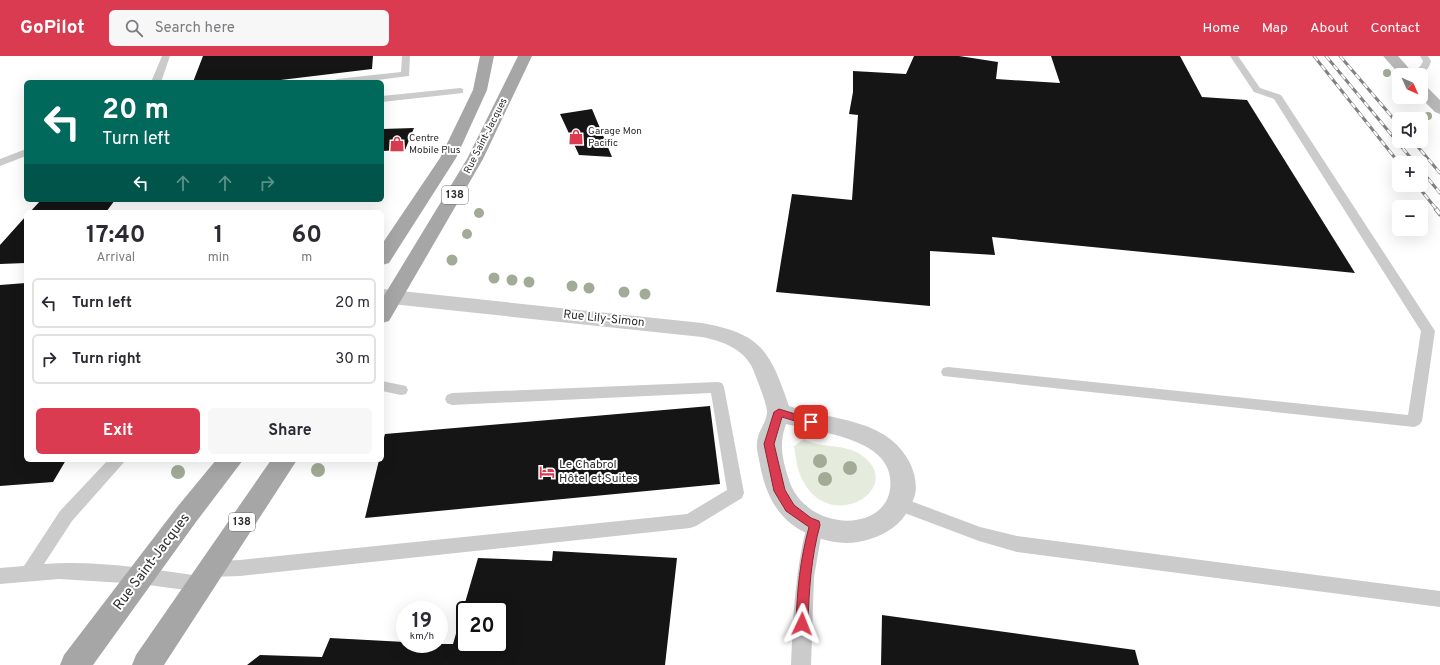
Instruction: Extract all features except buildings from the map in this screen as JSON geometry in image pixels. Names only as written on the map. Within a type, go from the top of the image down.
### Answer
[{"type":"main road","name":"138","points":[[384,256],[448,158],[480,90],[487,56]]},
{"type":"main road","name":"Rue Saint-Jacques","points":[[384,309],[388,296],[475,160],[525,56]]},
{"type":"main road","name":"Rue Saint-Jacques","points":[[74,665],[229,462]]},
{"type":"main road","name":"138","points":[[147,665],[284,462]]},
{"type":"street","points":[[1390,56],[1401,68]]},
{"type":"street","points":[[1428,96],[1440,109]]},
{"type":"street","name":"Rue Lily-Simon","points":[[388,296],[702,330],[729,335],[741,340],[758,356],[779,412]]},
{"type":"street","points":[[779,412],[796,419],[864,434],[881,443],[894,456],[902,471],[904,488],[900,504],[889,518],[873,527],[852,532],[828,530],[807,522],[790,508],[780,491],[769,444],[779,412]]},
{"type":"lane","points":[[157,80],[166,56]]},
{"type":"lane","points":[[354,80],[406,74],[406,56]]},
{"type":"lane","points":[[948,372],[1414,421],[1428,331],[1278,97],[1257,90],[1234,56]]},
{"type":"lane","points":[[1424,56],[1427,62],[1425,68]]},
{"type":"lane","points":[[384,99],[460,91]]},
{"type":"lane","points":[[0,162],[24,153]]},
{"type":"lane","points":[[384,386],[401,390]]},
{"type":"lane","points":[[0,576],[59,571],[141,576],[205,577],[240,568],[690,521],[736,493],[717,386],[452,399]]},
{"type":"lane","points":[[28,574],[66,516],[116,462]]},
{"type":"lane","points":[[900,504],[978,534],[1017,544],[1440,599]]},
{"type":"lane","points":[[801,665],[803,583],[807,552],[815,525]]},
{"type":"shaded area","points":[[804,439],[819,444],[850,449],[864,457],[874,469],[875,482],[870,493],[859,501],[845,505],[830,504],[815,496],[803,481],[797,464],[794,446]]},
{"type":"railway","points":[[1314,56],[1393,156]]},
{"type":"railway","points":[[1326,56],[1409,156]]},
{"type":"railway","points":[[1340,56],[1392,117]]},
{"type":"railway","points":[[1419,148],[1440,173]]},
{"type":"railway","points":[[1428,178],[1440,193]]},
{"type":"railway","points":[[1423,192],[1437,210]]},
{"type":"railway","points":[[1436,209],[1440,214]]},
{"type":"place","name":"Garage Mon Pacific","points":[[576,137]]},
{"type":"place","name":"Centre Mobile Plus","points":[[397,144]]},
{"type":"place","name":"Le Chabrol Hôtel et Suites","points":[[547,472]]},
{"type":"route","points":[[802,624],[803,583],[807,552],[815,525],[807,522],[790,508],[780,491],[774,471],[769,444],[779,412],[796,419],[811,422]]}]
